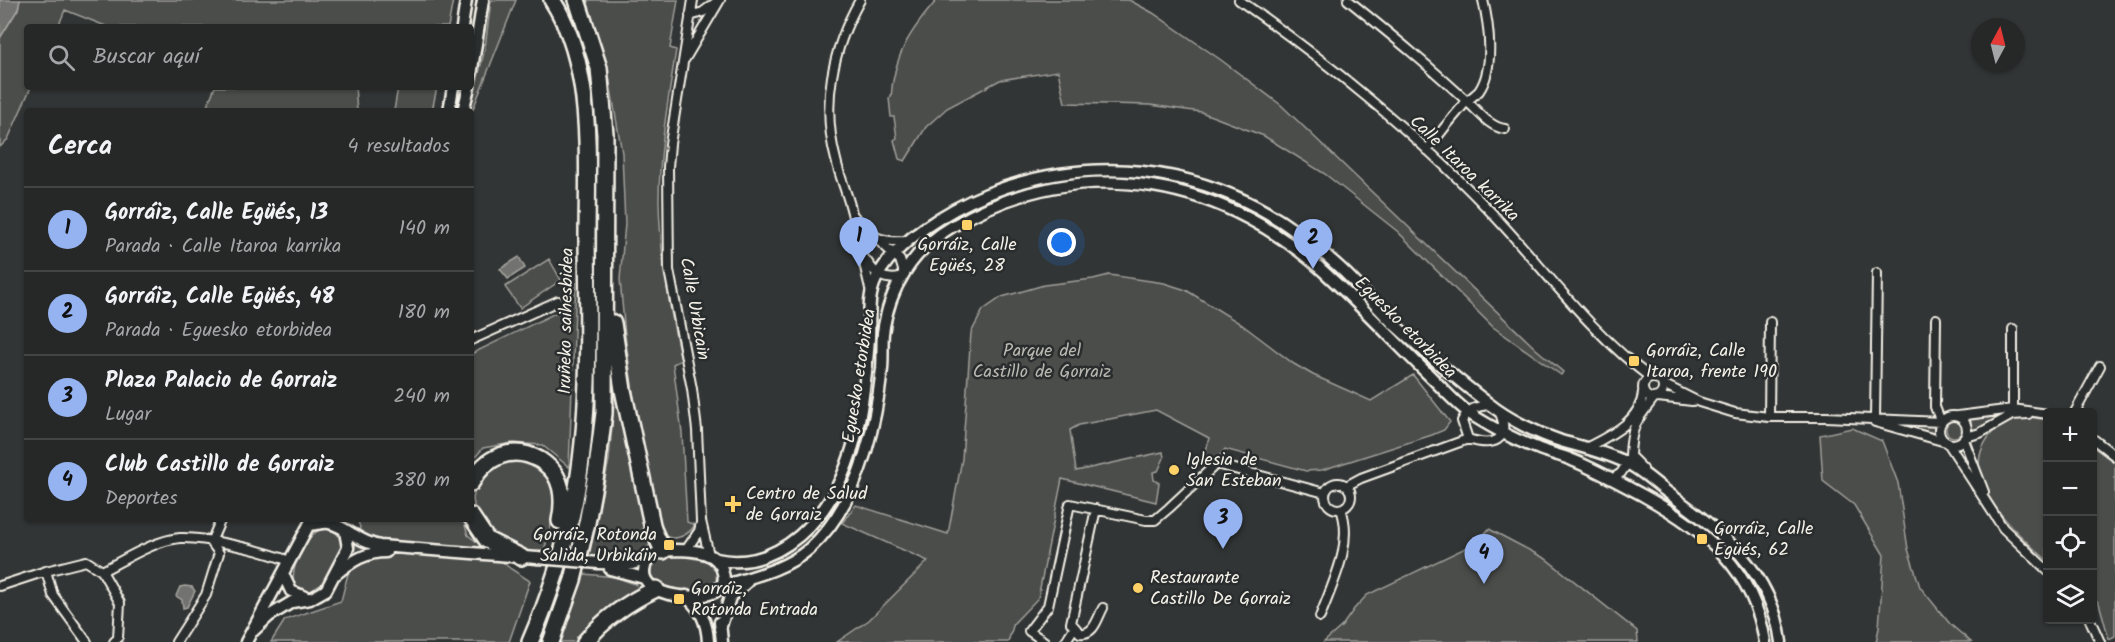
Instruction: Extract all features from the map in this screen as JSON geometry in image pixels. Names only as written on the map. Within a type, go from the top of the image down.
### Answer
[{"type":"highway","name":"Iruñeko saihesbidea","points":[[530,642],[553,583],[575,499],[584,428],[588,352],[587,157],[582,86],[571,37],[562,15],[552,0]]},
{"type":"highway","name":"Iruñeko saihesbidea","points":[[551,642],[573,580],[587,523],[604,413],[606,166],[599,68],[577,0]]},
{"type":"highway","points":[[606,166],[611,204],[611,284],[618,360],[653,529],[663,551]]},
{"type":"highway","points":[[474,479],[484,464],[506,453],[517,452],[532,456],[548,465],[556,476],[562,491],[563,506],[551,559],[521,642]]},
{"type":"highway","points":[[474,520],[487,540],[521,557]]},
{"type":"highway","points":[[585,642],[598,627],[632,600],[656,588]]},
{"type":"street","points":[[462,24],[466,0]]},
{"type":"street","points":[[474,56],[483,0]]},
{"type":"street","name":"Calle Urbicain","points":[[693,0],[681,66],[668,167],[669,270],[692,389],[697,430],[701,522],[713,557]]},
{"type":"street","points":[[690,16],[703,12],[719,0]]},
{"type":"street","points":[[681,66],[719,0]]},
{"type":"street","points":[[860,0],[836,53],[829,95],[830,133],[871,295]]},
{"type":"street","name":"Calle Itaroa karrika","points":[[1239,0],[1322,62],[1426,150],[1487,207],[1614,348],[1651,378]]},
{"type":"street","points":[[1348,0],[1402,43],[1493,126],[1505,129]]},
{"type":"street","points":[[1426,150],[1479,90],[1489,59],[1489,27],[1483,0]]},
{"type":"street","points":[[450,108],[452,90]]},
{"type":"street","points":[[464,108],[468,90]]},
{"type":"street","name":"Eguesko etorbidea","points":[[713,557],[734,563],[755,560],[788,546],[815,522],[833,498],[845,469],[864,398],[871,295],[878,275],[894,254],[932,224],[985,195],[1043,177],[1069,172],[1117,169],[1186,179],[1235,196],[1278,220],[1341,268],[1395,324],[1490,405],[1558,440],[1629,460],[1731,542],[1751,566],[1776,619],[1780,642]]},
{"type":"street","name":"Eguesko etorbidea","points":[[722,586],[784,565],[808,550],[843,510],[860,469],[873,426],[889,300],[902,275],[918,254],[950,227],[990,207],[1032,192],[1095,182],[1128,182],[1187,192],[1212,200],[1277,234],[1316,263],[1466,412],[1536,448],[1569,458],[1595,470],[1678,516],[1724,553],[1741,574],[1762,624],[1766,642]]},
{"type":"street","points":[[852,213],[863,229],[894,254],[903,266],[902,275],[891,280],[878,275],[862,254]]},
{"type":"street","points":[[875,238],[910,241]]},
{"type":"street","points":[[1875,418],[1877,273]]},
{"type":"street","points":[[474,338],[558,301]]},
{"type":"street","points":[[1936,320],[1935,407],[1941,422],[1940,435],[2004,528],[2047,570]]},
{"type":"street","points":[[1769,417],[1770,322]]},
{"type":"street","points":[[2013,329],[2013,409]]},
{"type":"street","points":[[2076,408],[2100,366]]},
{"type":"street","points":[[1595,470],[1590,448],[1625,426],[1642,401],[1644,383],[1651,378],[1658,379],[1663,384],[1699,402],[1736,413],[1769,417],[1875,418],[1941,422],[1948,416],[2013,409],[2043,413]]},
{"type":"street","points":[[1612,479],[1621,473],[1629,460],[1631,435],[1639,417],[1662,393],[1663,384]]},
{"type":"street","points":[[1643,392],[1648,397],[1699,402]]},
{"type":"street","points":[[1468,439],[1462,421],[1466,412],[1478,406],[1490,405]]},
{"type":"street","points":[[1346,486],[1361,478],[1468,439],[1489,444],[1497,441],[1503,433],[1505,424],[1499,411]]},
{"type":"street","points":[[1856,418],[1956,444],[2012,416],[2043,413]]},
{"type":"street","points":[[1958,416],[1967,424],[1965,438],[1983,490],[2004,528]]},
{"type":"street","points":[[2097,442],[2115,456]]},
{"type":"street","points":[[1045,642],[1029,631],[1048,606],[1070,504],[1155,520],[1216,464],[1325,493]]},
{"type":"street","points":[[1334,483],[1346,486],[1351,493],[1350,501],[1341,509],[1329,506],[1325,493],[1334,483]]},
{"type":"street","points":[[1096,509],[1071,623],[1080,633],[1086,634],[1091,631],[1103,608]]},
{"type":"street","points":[[1320,617],[1342,555],[1346,528],[1341,509]]},
{"type":"street","points":[[211,542],[220,522]]},
{"type":"street","points":[[246,642],[311,522],[340,526],[361,541],[380,546],[521,557],[536,561]]},
{"type":"street","points":[[686,550],[699,531],[701,522]]},
{"type":"street","points":[[253,631],[269,616],[292,602],[310,599],[326,590],[348,548],[340,526]]},
{"type":"street","points":[[102,571],[139,552],[179,538],[262,552],[290,561]]},
{"type":"street","points":[[176,642],[206,595],[219,553],[211,542]]},
{"type":"street","points":[[722,586],[711,593],[686,596],[663,593],[649,585],[644,578],[644,568],[648,560],[657,552],[663,551],[686,550],[713,557],[720,563],[724,577],[720,629],[722,642]]},
{"type":"street","points":[[336,574],[352,561],[371,552],[599,566],[632,564],[648,560]]},
{"type":"street","points":[[0,586],[86,561],[102,571],[120,603],[118,638],[114,642]]},
{"type":"street","points":[[599,566],[644,578]]},
{"type":"street","points":[[46,572],[53,595],[87,642]]},
{"type":"street","points":[[284,574],[291,591],[310,599]]},
{"type":"street","points":[[720,629],[730,597],[740,586],[757,575]]},
{"type":"street","points":[[686,596],[699,608],[707,631],[708,642]]},
{"type":"street","points":[[2092,624],[2100,642]]},
{"type":"street","points":[[1065,642],[1074,628]]},
{"type":"green space","points":[[20,0],[453,0],[449,24],[100,24],[65,10],[59,24],[24,24],[24,90],[30,90],[8,139],[0,147],[0,38],[18,9]]},
{"type":"green space","points":[[491,0],[516,0],[473,108],[471,108],[485,48]]},
{"type":"green space","points":[[587,0],[678,0],[670,48],[676,50],[662,144],[659,201],[666,281],[681,360],[673,364],[682,433],[687,522],[695,525],[678,538],[668,537],[657,525],[652,511],[656,499],[650,513],[625,335],[620,279],[625,224],[622,153],[607,65]]},
{"type":"green space","points":[[937,0],[1129,0],[1153,13],[1281,105],[1536,349],[1563,372],[1561,375],[1493,327],[1397,231],[1325,174],[1264,136],[1201,112],[1150,105],[1065,103],[1058,71],[1000,80],[947,108],[926,127],[905,161],[899,159],[894,140],[897,138],[894,117],[891,117],[889,98],[896,68],[911,33]]},
{"type":"green space","points":[[214,90],[355,90],[357,108],[206,108]]},
{"type":"green space","points":[[398,90],[436,90],[433,108],[394,108]]},
{"type":"green space","points":[[549,259],[561,280],[520,308],[505,287]]},
{"type":"green space","name":"Parque del Castillo de Gorraiz","points":[[1109,275],[1164,283],[1186,290],[1241,324],[1294,364],[1371,401],[1413,375],[1450,422],[1444,430],[1432,435],[1322,470],[1306,471],[1225,449],[1217,459],[1205,455],[1209,438],[1156,410],[1079,425],[1070,430],[1076,471],[1163,452],[1164,458],[1158,471],[1153,472],[1154,480],[1159,483],[1156,502],[1062,479],[1038,598],[1014,623],[1008,642],[837,642],[869,620],[928,561],[842,523],[856,505],[948,534],[962,459],[971,333],[983,310],[1002,297],[1044,285]]},
{"type":"green space","points":[[576,282],[569,467],[542,445],[512,443],[483,448],[474,458],[474,353],[566,308]]},
{"type":"green space","points":[[616,382],[650,534],[650,545],[629,557],[589,556],[609,460]]},
{"type":"green space","points":[[2003,416],[1973,433],[1970,420]]},
{"type":"green space","points":[[2024,416],[2043,419],[2043,556],[2021,537],[1996,507],[1986,491],[1980,474],[1980,457],[1986,441],[1993,431],[2012,419]]},
{"type":"green space","points":[[1954,421],[1960,423],[1962,429],[1960,435],[1954,437],[1948,435],[1946,429],[1948,423]]},
{"type":"green space","points":[[1937,422],[1938,439],[1893,423]]},
{"type":"green space","points":[[1852,428],[1882,441],[1898,483],[1908,549],[1920,587],[1950,624],[1971,642],[1876,642],[1884,555],[1854,505],[1823,481],[1820,435]]},
{"type":"green space","points":[[2097,450],[2115,463],[2115,636],[2109,639],[2097,601]]},
{"type":"green space","points":[[516,458],[534,464],[546,473],[552,483],[555,507],[544,551],[525,552],[490,535],[476,515],[474,494],[476,485],[486,469],[503,460]]},
{"type":"green space","points":[[358,522],[464,522],[468,535],[530,581],[509,642],[271,642],[285,620],[341,601],[360,527]]},
{"type":"green space","points":[[325,528],[336,533],[340,541],[336,563],[314,591],[307,593],[298,590],[293,575],[299,554],[310,537]]},
{"type":"green space","points":[[1489,529],[1546,559],[1637,631],[1638,642],[1324,642],[1342,626],[1367,595],[1476,543]]},
{"type":"green space","points":[[680,556],[708,561],[717,570],[716,581],[709,586],[697,589],[671,588],[660,584],[653,577],[651,569],[657,559]]},
{"type":"green space","points":[[584,574],[616,577],[637,585],[638,588],[579,642],[561,642]]},
{"type":"shaded area","points":[[0,0],[20,0],[18,9],[0,38]]},
{"type":"shaded area","points":[[519,257],[525,268],[508,279],[500,269]]},
{"type":"shaded area","points":[[180,587],[192,587],[195,591],[187,607],[183,608],[182,600],[176,596]]},
{"type":"place","name":"Gorráiz, Calle Egüés, 28","points":[[967,225]]},
{"type":"place","name":"Gorráiz, Calle Egüés, 13","points":[[859,267]]},
{"type":"place","name":"Gorráiz, Calle Egüés, 48","points":[[1313,269]]},
{"type":"place","name":"Gorráiz, Calle Itaroa, frente 190","points":[[1634,361]]},
{"type":"place","name":"Iglesia de San Esteban","points":[[1174,470]]},
{"type":"place","name":"Centro de Salud de Gorraiz","points":[[733,504]]},
{"type":"place","name":"Gorráiz, Calle Egüés, 62","points":[[1702,539]]},
{"type":"place","name":"Gorráiz, Rotonda Salida, Urbikáin","points":[[669,545]]},
{"type":"place","name":"Plaza Palacio de Gorraiz","points":[[1223,549]]},
{"type":"place","name":"Club Castillo de Gorraiz","points":[[1484,584]]},
{"type":"place","name":"Restaurante Castillo De Gorraiz","points":[[1138,588]]},
{"type":"place","name":"Gorráiz, Rotonda Entrada","points":[[679,599]]}]
